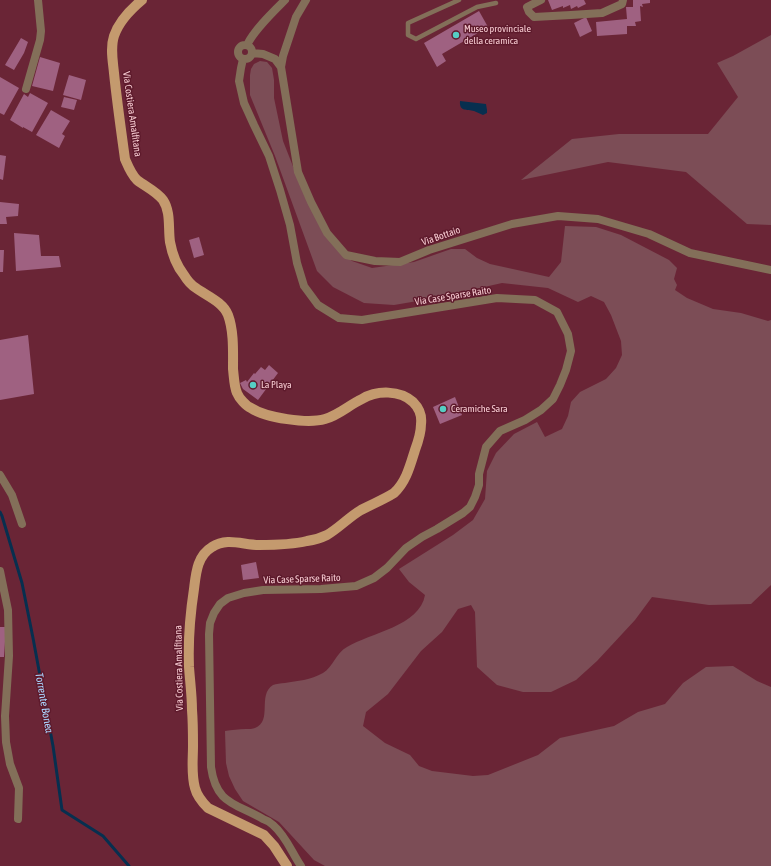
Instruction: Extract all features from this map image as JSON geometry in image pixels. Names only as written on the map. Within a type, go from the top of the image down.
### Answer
[{"type":"main road","name":"Via Costiera Amalfitana","points":[[142,0],[124,18],[117,28],[113,38],[112,58],[125,159],[128,168],[137,179],[163,200],[167,208],[170,241],[174,258],[183,274],[195,287],[216,301],[226,311],[231,329],[234,376],[237,394],[251,408],[269,415],[295,420],[316,421],[333,416],[363,398],[381,393],[393,393],[409,398],[418,407],[421,416],[422,424],[420,433],[408,473],[402,484],[394,493],[362,510],[327,535],[317,539],[292,544],[276,545],[257,545],[235,541],[228,542],[213,546],[207,550],[201,557],[198,566],[191,608],[189,633],[193,743],[192,777],[195,788],[201,802],[208,808],[264,835],[274,846],[287,866]]},
{"type":"street","points":[[26,89],[40,40],[41,31],[38,0]]},
{"type":"street","name":"Via Case Sparse Raito","points":[[285,0],[256,30],[249,39],[247,45],[238,49],[239,56],[243,59],[239,81],[244,102],[269,156],[278,183],[290,225],[296,263],[304,286],[318,305],[339,318],[362,320],[497,298],[535,300],[557,312],[568,334],[570,352],[566,370],[553,399],[541,410],[525,420],[500,431],[486,447],[479,474],[479,485],[475,497],[470,507],[463,513],[416,540],[387,568],[374,578],[356,586],[321,589],[263,590],[245,593],[228,598],[220,604],[214,613],[210,623],[209,634],[210,767],[215,784],[219,792],[226,800],[273,824],[282,834],[302,866]]},
{"type":"street","points":[[281,67],[296,17],[306,0]]},
{"type":"street","points":[[541,0],[527,7],[529,12],[534,17],[602,13],[622,4],[623,0]]},
{"type":"street","points":[[243,59],[248,59],[252,53],[252,49],[247,45]]},
{"type":"street","points":[[252,53],[263,54],[275,59],[281,67]]},
{"type":"street","name":"Via Bottaio","points":[[281,67],[298,172],[327,233],[346,255],[375,260],[400,262],[429,250],[512,224],[558,216],[598,219],[650,234],[690,253],[771,270]]},
{"type":"street","points":[[0,475],[12,495],[22,524]]},
{"type":"street","points":[[0,571],[8,610],[9,656],[5,716],[6,742],[10,764],[19,788],[18,819]]},
{"type":"lane","points":[[459,0],[408,24],[408,35],[416,39],[477,8],[496,3]]},
{"type":"shaded area","points":[[771,35],[771,225],[747,224],[686,172],[608,162],[521,180],[572,139],[619,134],[708,134],[738,97],[717,63]]},
{"type":"shaded area","points":[[260,61],[267,62],[272,68],[274,98],[283,141],[298,179],[335,246],[352,261],[372,268],[414,262],[451,249],[465,249],[477,258],[490,264],[549,277],[561,262],[565,226],[596,227],[621,235],[669,260],[677,268],[674,279],[677,285],[675,290],[687,298],[713,309],[741,313],[768,321],[771,320],[771,585],[751,604],[709,605],[652,597],[635,620],[597,661],[576,680],[551,692],[523,692],[497,685],[477,667],[475,612],[471,605],[458,609],[442,632],[421,651],[388,694],[366,712],[363,726],[385,743],[410,755],[419,766],[432,771],[473,776],[488,775],[538,755],[560,738],[614,726],[638,712],[665,704],[683,683],[706,667],[733,666],[757,681],[771,687],[771,866],[325,866],[314,860],[279,822],[243,801],[235,789],[229,776],[226,763],[225,731],[253,729],[260,725],[263,720],[266,695],[268,689],[273,685],[304,680],[323,673],[347,647],[393,627],[414,614],[421,606],[425,595],[409,582],[399,569],[453,535],[473,520],[485,499],[487,471],[496,453],[514,434],[537,422],[545,437],[562,429],[568,416],[571,402],[580,392],[606,379],[616,368],[622,355],[621,341],[611,315],[604,302],[591,296],[578,302],[548,288],[502,283],[435,298],[394,305],[364,303],[333,287],[317,271],[275,156],[250,95],[251,69],[254,64]]},
{"type":"water","points":[[460,101],[486,104],[487,113],[483,115],[464,109],[460,105]]},
{"type":"building","points":[[548,0],[584,0],[586,4],[578,8],[577,6],[571,9],[570,5],[552,10]]},
{"type":"building","points":[[633,0],[650,0],[650,3],[642,4],[643,7],[640,6],[641,21],[635,22],[636,26],[627,26],[627,34],[597,36],[596,22],[627,19],[626,7],[633,7]]},
{"type":"building","name":"Museo provinciale della ceramica","points":[[479,11],[488,27],[442,54],[446,61],[437,67],[424,43]]},
{"type":"building","points":[[586,17],[592,31],[580,37],[574,23]]},
{"type":"building","points":[[21,38],[28,42],[24,53],[14,70],[5,65]]},
{"type":"building","points":[[40,57],[60,63],[53,91],[32,86]]},
{"type":"building","points":[[69,75],[86,80],[81,100],[63,95]]},
{"type":"building","points":[[0,77],[19,88],[4,115],[0,113]]},
{"type":"building","points":[[30,93],[48,103],[32,132],[10,120],[24,94],[28,97]]},
{"type":"building","points":[[64,97],[77,100],[74,110],[61,107]]},
{"type":"building","points":[[51,110],[70,121],[62,134],[65,136],[59,148],[36,135]]},
{"type":"building","points":[[0,155],[6,156],[3,180],[0,179]]},
{"type":"building","points":[[0,202],[19,204],[18,216],[6,217],[7,224],[0,224]]},
{"type":"building","points":[[14,233],[39,235],[41,256],[59,256],[61,267],[16,271]]},
{"type":"building","points":[[199,237],[204,255],[194,258],[189,240]]},
{"type":"building","points":[[0,250],[4,250],[3,272],[0,272]]},
{"type":"building","points":[[28,335],[34,394],[0,400],[0,340]]},
{"type":"building","points":[[269,365],[278,373],[258,400],[243,389],[240,383],[246,380],[247,382],[261,367],[265,370]]},
{"type":"building","points":[[455,397],[462,415],[440,424],[433,407]]},
{"type":"building","points":[[256,562],[259,578],[243,580],[241,565]]},
{"type":"building","points":[[0,627],[6,627],[4,657],[0,657]]},
{"type":"waterway","name":"Torrente Bonea","points":[[0,512],[22,583],[53,746],[62,810],[103,836],[129,866]]},
{"type":"place","name":"Museo provinciale della ceramica","points":[[456,35]]},
{"type":"place","name":"La Playa","points":[[253,385]]},
{"type":"place","name":"Ceramiche Sara","points":[[443,409]]}]
